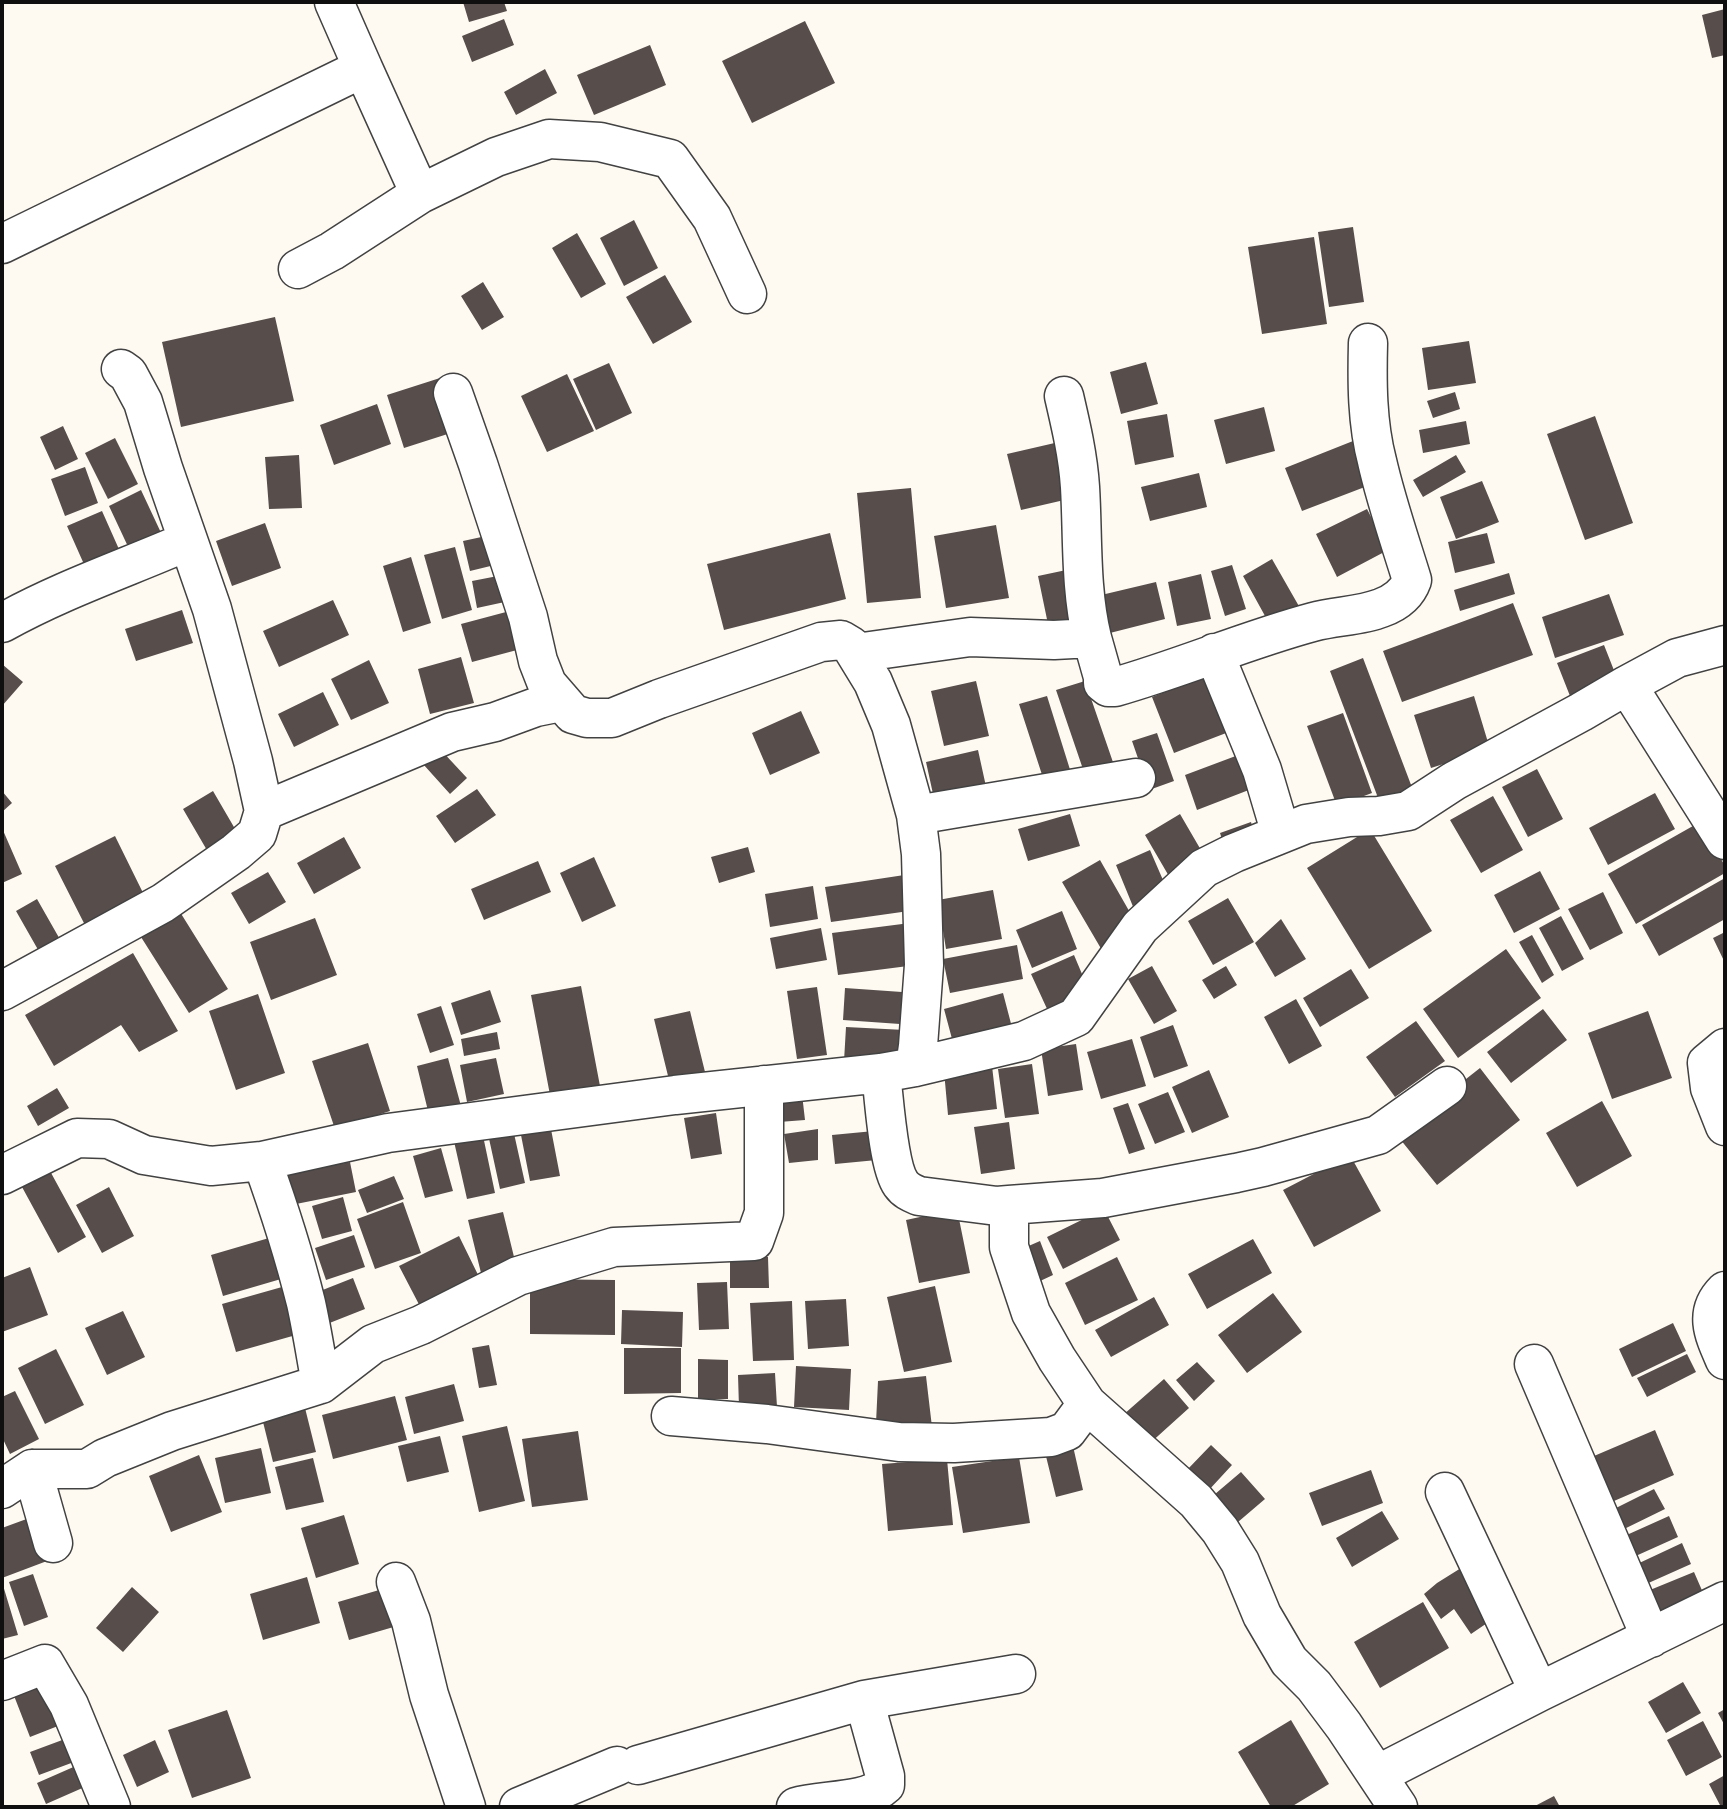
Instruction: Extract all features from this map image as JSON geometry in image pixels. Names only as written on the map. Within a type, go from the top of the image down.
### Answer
[{"type":"street","points":[[334,2],[420,194]]},
{"type":"street","points":[[2,244],[363,68]]},
{"type":"street","points":[[298,269],[332,251],[420,194],[496,157],[549,139],[600,142],[670,159],[712,218],[747,294]]},
{"type":"street","points":[[1064,396],[1076,447],[1082,558],[1092,638],[1103,682],[1108,687],[1115,687],[1314,622],[1381,608],[1402,597],[1409,588],[1412,580],[1376,460],[1369,416],[1368,343]]},
{"type":"street","points":[[2,990],[163,903],[257,834],[264,811],[212,609],[143,402],[128,374],[121,369]]},
{"type":"street","points":[[453,393],[524,604],[538,661],[547,684],[573,714],[587,718],[612,718],[821,642],[841,640],[851,646],[873,682],[891,725],[916,815],[921,854],[924,965],[918,1046],[898,1070],[890,1145],[895,1174],[909,1192],[919,1196],[997,1206],[1103,1198],[1263,1167],[1378,1135],[1447,1086]]},
{"type":"street","points":[[2,623],[97,577],[188,541]]},
{"type":"street","points":[[856,653],[970,637],[1054,640],[1092,638]]},
{"type":"street","points":[[2,1175],[77,1138],[109,1139],[144,1155],[211,1166],[262,1161],[387,1133],[675,1095],[898,1070],[1024,1041],[1076,1017],[1140,927],[1204,868],[1306,824],[1408,811],[1454,781],[1627,685],[1677,659],[1725,645]]},
{"type":"street","points":[[1214,653],[1262,770],[1281,834]]},
{"type":"street","points":[[1627,685],[1725,840]]},
{"type":"street","points":[[264,811],[452,732],[495,722],[536,706],[561,702]]},
{"type":"street","points":[[916,815],[1136,778]]},
{"type":"street","points":[[1725,1048],[1707,1063],[1710,1088],[1725,1126]]},
{"type":"street","points":[[53,1543],[17,1479],[86,1469],[105,1458],[172,1431],[321,1384],[373,1344],[421,1325],[517,1276],[614,1247],[754,1241],[764,1213],[764,1085]]},
{"type":"street","points":[[262,1161],[280,1212],[306,1305],[321,1384]]},
{"type":"street","points":[[1009,1205],[1009,1247],[1031,1313],[1057,1359],[1087,1404],[1196,1501],[1220,1530],[1240,1562],[1262,1615],[1289,1661],[1314,1686],[1344,1726],[1398,1807]]},
{"type":"street","points":[[1725,1291],[1716,1301],[1712,1330],[1725,1360]]},
{"type":"street","points":[[1534,1364],[1651,1638]]},
{"type":"street","points":[[671,1416],[767,1424],[899,1442],[954,1443],[1051,1437],[1067,1431],[1087,1404]]},
{"type":"street","points":[[1445,1492],[1539,1692]]},
{"type":"street","points":[[396,1582],[411,1621],[429,1695],[467,1807]]},
{"type":"street","points":[[1377,1775],[1725,1601]]},
{"type":"street","points":[[2,1681],[44,1664],[69,1705],[110,1807]]},
{"type":"street","points":[[519,1807],[628,1766],[864,1700],[1016,1674]]},
{"type":"street","points":[[796,1807],[842,1801],[880,1790],[885,1785],[886,1776],[864,1700]]},
{"type":"building","points":[[463,2],[504,2],[507,11],[469,22]]},
{"type":"building","points":[[1725,9],[1725,55],[1712,58],[1702,15]]},
{"type":"building","points":[[504,19],[514,45],[472,62],[462,36]]},
{"type":"building","points":[[805,21],[835,83],[752,123],[722,61]]},
{"type":"building","points":[[650,45],[666,85],[594,115],[577,75]]},
{"type":"building","points":[[545,69],[557,93],[516,115],[504,92]]},
{"type":"building","points":[[634,220],[658,268],[624,286],[600,238]]},
{"type":"building","points":[[1353,227],[1364,302],[1329,307],[1318,232]]},
{"type":"building","points":[[577,233],[606,284],[581,298],[552,248]]},
{"type":"building","points":[[1314,237],[1327,324],[1262,334],[1248,247]]},
{"type":"building","points":[[665,275],[692,322],[653,344],[626,297]]},
{"type":"building","points":[[483,282],[504,317],[482,330],[461,296]]},
{"type":"building","points":[[275,317],[294,401],[181,427],[162,342]]},
{"type":"building","points":[[1469,341],[1476,383],[1428,390],[1422,348]]},
{"type":"building","points":[[1146,362],[1158,404],[1121,414],[1110,372]]},
{"type":"building","points":[[609,363],[632,413],[596,430],[573,379]]},
{"type":"building","points":[[567,374],[594,431],[547,452],[521,396]]},
{"type":"building","points":[[440,378],[457,431],[404,448],[387,395]]},
{"type":"building","points":[[1455,392],[1460,409],[1433,418],[1427,401]]},
{"type":"building","points":[[377,404],[391,444],[334,465],[320,425]]},
{"type":"building","points":[[1264,407],[1275,451],[1226,464],[1214,420]]},
{"type":"building","points":[[1167,414],[1174,457],[1135,465],[1127,421]]},
{"type":"building","points":[[1595,416],[1633,523],[1585,540],[1547,434]]},
{"type":"building","points":[[1466,421],[1470,444],[1423,453],[1419,430]]},
{"type":"building","points":[[63,426],[78,459],[55,470],[40,437]]},
{"type":"building","points":[[115,438],[138,484],[108,499],[85,453]]},
{"type":"building","points":[[1353,441],[1370,485],[1302,511],[1285,468]]},
{"type":"building","points":[[1059,442],[1073,498],[1021,510],[1007,454]]},
{"type":"building","points":[[299,455],[302,508],[269,509],[265,457]]},
{"type":"building","points":[[1456,455],[1466,472],[1423,497],[1413,480]]},
{"type":"building","points":[[85,467],[98,503],[65,516],[51,479]]},
{"type":"building","points":[[1199,473],[1207,507],[1150,521],[1141,487]]},
{"type":"building","points":[[1482,481],[1499,522],[1456,539],[1440,497]]},
{"type":"building","points":[[911,488],[921,598],[867,603],[857,493]]},
{"type":"building","points":[[141,490],[163,537],[131,553],[109,506]]},
{"type":"building","points":[[1367,509],[1388,550],[1337,577],[1316,534]]},
{"type":"building","points":[[102,511],[122,556],[87,571],[67,526]]},
{"type":"building","points":[[265,523],[281,568],[232,586],[216,541]]},
{"type":"building","points":[[996,525],[1009,598],[946,608],[934,536]]},
{"type":"building","points":[[500,533],[507,562],[470,571],[463,541]]},
{"type":"building","points":[[830,533],[846,599],[724,630],[707,564]]},
{"type":"building","points":[[1487,533],[1495,563],[1455,573],[1448,542]]},
{"type":"building","points":[[455,547],[472,610],[442,619],[424,555]]},
{"type":"building","points":[[411,557],[431,623],[403,632],[383,566]]},
{"type":"building","points":[[1272,559],[1300,608],[1270,625],[1243,576]]},
{"type":"building","points":[[1232,565],[1246,609],[1225,616],[1211,571]]},
{"type":"building","points":[[1071,569],[1081,622],[1049,629],[1038,576]]},
{"type":"building","points":[[1509,573],[1515,594],[1460,611],[1454,590]]},
{"type":"building","points":[[508,574],[514,600],[477,608],[472,581]]},
{"type":"building","points":[[1201,574],[1211,619],[1177,626],[1168,582]]},
{"type":"building","points":[[1156,582],[1165,619],[1106,634],[1097,596]]},
{"type":"building","points":[[1609,594],[1624,635],[1555,658],[1542,617]]},
{"type":"building","points":[[333,600],[349,635],[279,667],[263,631]]},
{"type":"building","points":[[1513,603],[1533,655],[1402,702],[1383,651]]},
{"type":"building","points":[[182,610],[193,643],[136,661],[125,629]]},
{"type":"building","points":[[506,612],[517,650],[472,662],[461,624]]},
{"type":"building","points":[[1604,645],[1617,678],[1570,696],[1557,663]]},
{"type":"building","points":[[461,657],[474,703],[430,714],[418,669]]},
{"type":"building","points":[[1363,658],[1416,798],[1383,811],[1330,671]]},
{"type":"building","points":[[369,660],[389,703],[351,720],[331,679]]},
{"type":"building","points":[[2,664],[23,682],[2,706]]},
{"type":"building","points":[[1211,674],[1234,730],[1174,753],[1152,697]]},
{"type":"building","points":[[976,681],[989,736],[944,746],[931,691]]},
{"type":"building","points":[[1085,681],[1115,768],[1086,778],[1056,690]]},
{"type":"building","points":[[323,692],[339,725],[294,747],[278,714]]},
{"type":"building","points":[[1047,696],[1072,776],[1045,784],[1019,704]]},
{"type":"building","points":[[1474,696],[1490,749],[1431,768],[1414,715]]},
{"type":"building","points":[[801,711],[820,753],[770,775],[752,733]]},
{"type":"building","points":[[1343,713],[1372,793],[1337,806],[1307,726]]},
{"type":"building","points":[[1157,733],[1174,781],[1149,790],[1132,741]]},
{"type":"building","points":[[440,749],[467,778],[450,794],[423,764]]},
{"type":"building","points":[[978,750],[987,791],[935,803],[926,762]]},
{"type":"building","points":[[1241,754],[1254,788],[1197,810],[1185,775]]},
{"type":"building","points":[[1537,769],[1563,819],[1528,837],[1502,787]]},
{"type":"building","points":[[477,789],[496,815],[455,843],[436,816]]},
{"type":"building","points":[[2,791],[12,803],[2,812]]},
{"type":"building","points":[[213,791],[238,834],[208,852],[183,809]]},
{"type":"building","points":[[1655,793],[1675,829],[1608,865],[1589,828]]},
{"type":"building","points":[[1493,796],[1523,850],[1481,873],[1450,820]]},
{"type":"building","points":[[1070,814],[1080,846],[1028,861],[1018,829]]},
{"type":"building","points":[[1180,814],[1205,857],[1170,878],[1145,835]]},
{"type":"building","points":[[1251,822],[1256,838],[1225,849],[1220,833]]},
{"type":"building","points":[[1700,822],[1725,866],[1725,873],[1636,924],[1608,874]]},
{"type":"building","points":[[2,828],[22,874],[2,883]]},
{"type":"building","points":[[1370,829],[1432,931],[1369,969],[1307,868]]},
{"type":"building","points":[[115,836],[148,903],[89,933],[55,866]]},
{"type":"building","points":[[344,837],[361,868],[314,894],[297,863]]},
{"type":"building","points":[[748,847],[755,872],[719,883],[711,857]]},
{"type":"building","points":[[1150,850],[1169,894],[1134,909],[1116,865]]},
{"type":"building","points":[[594,857],[616,906],[582,922],[560,873]]},
{"type":"building","points":[[1100,860],[1136,923],[1103,952],[1062,882]]},
{"type":"building","points":[[538,861],[551,892],[484,920],[471,889]]},
{"type":"building","points":[[1540,871],[1560,909],[1514,933],[1494,895]]},
{"type":"building","points":[[268,872],[286,902],[249,924],[231,893]]},
{"type":"building","points":[[911,874],[916,910],[831,922],[825,887]]},
{"type":"building","points":[[1725,878],[1725,919],[1659,956],[1642,925]]},
{"type":"building","points":[[813,886],[818,919],[770,927],[765,894]]},
{"type":"building","points":[[993,890],[1002,939],[946,949],[938,900]]},
{"type":"building","points":[[1603,892],[1623,933],[1590,950],[1568,909]]},
{"type":"building","points":[[1228,898],[1254,942],[1213,965],[1188,921]]},
{"type":"building","points":[[37,899],[66,950],[45,962],[16,911]]},
{"type":"building","points":[[1062,911],[1077,949],[1032,968],[1016,930]]},
{"type":"building","points":[[180,912],[228,989],[189,1013],[141,937]]},
{"type":"building","points":[[1561,916],[1584,959],[1562,971],[1539,928]]},
{"type":"building","points":[[315,918],[337,975],[271,1000],[250,942]]},
{"type":"building","points":[[1281,919],[1306,959],[1275,977],[1255,943]]},
{"type":"building","points":[[910,923],[916,965],[838,975],[832,933]]},
{"type":"building","points":[[821,928],[827,960],[776,969],[770,938]]},
{"type":"building","points":[[1725,932],[1725,963],[1713,938]]},
{"type":"building","points":[[1532,935],[1554,975],[1542,983],[1519,942]]},
{"type":"building","points":[[1017,945],[1023,979],[950,993],[943,959]]},
{"type":"building","points":[[1506,949],[1541,998],[1458,1058],[1423,1009]]},
{"type":"building","points":[[133,953],[178,1031],[139,1052],[121,1025],[54,1066],[25,1015]]},
{"type":"building","points":[[1074,955],[1090,993],[1048,1011],[1031,974]]},
{"type":"building","points":[[1152,966],[1177,1011],[1154,1024],[1128,979]]},
{"type":"building","points":[[1226,966],[1237,985],[1214,999],[1202,980]]},
{"type":"building","points":[[1351,969],[1369,998],[1320,1027],[1303,998]]},
{"type":"building","points":[[581,986],[600,1086],[550,1095],[531,995]]},
{"type":"building","points":[[817,987],[827,1055],[797,1059],[787,991]]},
{"type":"building","points":[[845,988],[902,992],[900,1024],[843,1020]]},
{"type":"building","points":[[490,990],[501,1022],[461,1035],[451,1003]]},
{"type":"building","points":[[1003,993],[1014,1035],[955,1050],[944,1009]]},
{"type":"building","points":[[258,994],[285,1073],[236,1090],[209,1011]]},
{"type":"building","points":[[1296,999],[1322,1046],[1289,1064],[1264,1017]]},
{"type":"building","points":[[441,1006],[454,1045],[430,1053],[417,1014]]},
{"type":"building","points":[[1543,1009],[1567,1040],[1511,1083],[1487,1052]]},
{"type":"building","points":[[690,1011],[706,1076],[670,1084],[654,1019]]},
{"type":"building","points":[[1648,1011],[1672,1078],[1612,1099],[1588,1033]]},
{"type":"building","points":[[1416,1021],[1445,1061],[1395,1097],[1366,1057]]},
{"type":"building","points":[[1173,1025],[1188,1066],[1154,1078],[1140,1037]]},
{"type":"building","points":[[846,1027],[905,1030],[903,1063],[844,1061]]},
{"type":"building","points":[[497,1032],[500,1049],[464,1056],[461,1039]]},
{"type":"building","points":[[1132,1039],[1146,1086],[1101,1099],[1087,1052]]},
{"type":"building","points":[[368,1043],[390,1111],[335,1129],[312,1061]]},
{"type":"building","points":[[1076,1044],[1083,1090],[1048,1096],[1041,1049]]},
{"type":"building","points":[[448,1058],[461,1106],[429,1115],[417,1066]]},
{"type":"building","points":[[496,1058],[504,1094],[467,1102],[460,1065]]},
{"type":"building","points":[[1032,1064],[1039,1114],[1005,1118],[998,1069]]},
{"type":"building","points":[[992,1066],[997,1109],[948,1115],[944,1071]]},
{"type":"building","points":[[1480,1068],[1520,1120],[1437,1185],[1396,1134]]},
{"type":"building","points":[[1209,1070],[1229,1117],[1192,1133],[1172,1087]]},
{"type":"building","points":[[57,1088],[69,1108],[38,1126],[27,1106]]},
{"type":"building","points":[[1168,1092],[1185,1132],[1155,1144],[1138,1104]]},
{"type":"building","points":[[802,1094],[805,1120],[779,1122],[776,1097]]},
{"type":"building","points":[[1602,1101],[1632,1156],[1577,1187],[1546,1133]]},
{"type":"building","points":[[1128,1103],[1145,1149],[1129,1154],[1113,1108]]},
{"type":"building","points":[[716,1113],[722,1154],[691,1159],[684,1118]]},
{"type":"building","points":[[1009,1122],[1015,1169],[981,1174],[974,1127]]},
{"type":"building","points":[[550,1124],[560,1176],[530,1181],[520,1130]]},
{"type":"building","points":[[513,1129],[525,1183],[500,1189],[488,1134]]},
{"type":"building","points":[[818,1129],[818,1160],[789,1163],[784,1134]]},
{"type":"building","points":[[482,1131],[495,1193],[467,1199],[453,1137]]},
{"type":"building","points":[[874,1131],[877,1160],[835,1164],[832,1135]]},
{"type":"building","points":[[441,1148],[453,1191],[425,1198],[413,1156]]},
{"type":"building","points":[[1350,1155],[1381,1211],[1314,1247],[1283,1190]]},
{"type":"building","points":[[44,1160],[86,1237],[58,1253],[16,1176]]},
{"type":"building","points":[[350,1162],[356,1192],[291,1205],[284,1175]]},
{"type":"building","points":[[394,1176],[404,1199],[367,1213],[358,1190]]},
{"type":"building","points":[[109,1187],[134,1236],[102,1253],[76,1205]]},
{"type":"building","points":[[343,1197],[352,1231],[322,1239],[312,1206]]},
{"type":"building","points":[[403,1202],[421,1253],[375,1269],[357,1219]]},
{"type":"building","points":[[957,1209],[970,1273],[919,1283],[906,1220]]},
{"type":"building","points":[[1104,1209],[1120,1240],[1063,1269],[1047,1237]]},
{"type":"building","points":[[503,1212],[516,1265],[481,1273],[468,1220]]},
{"type":"building","points":[[354,1235],[365,1267],[326,1280],[315,1248]]},
{"type":"building","points":[[459,1236],[483,1285],[424,1314],[399,1266]]},
{"type":"building","points":[[269,1238],[281,1279],[223,1296],[211,1255]]},
{"type":"building","points":[[1253,1239],[1272,1273],[1207,1309],[1188,1274]]},
{"type":"building","points":[[1040,1241],[1053,1275],[1038,1282],[1024,1248]]},
{"type":"building","points":[[730,1257],[768,1257],[769,1288],[730,1288]]},
{"type":"building","points":[[1117,1257],[1138,1300],[1085,1325],[1065,1283]]},
{"type":"building","points":[[30,1267],[48,1315],[2,1332],[2,1278]]},
{"type":"building","points":[[353,1278],[365,1309],[327,1324],[315,1293]]},
{"type":"building","points":[[530,1279],[615,1280],[615,1335],[530,1334]]},
{"type":"building","points":[[727,1282],[729,1329],[699,1330],[697,1283]]},
{"type":"building","points":[[935,1286],[952,1362],[904,1372],[887,1297]]},
{"type":"building","points":[[282,1287],[296,1335],[236,1352],[222,1304]]},
{"type":"building","points":[[1273,1293],[1302,1332],[1247,1373],[1218,1335]]},
{"type":"building","points":[[1154,1297],[1169,1325],[1111,1357],[1095,1330]]},
{"type":"building","points":[[846,1299],[849,1346],[808,1349],[805,1301]]},
{"type":"building","points":[[792,1301],[794,1360],[753,1361],[750,1303]]},
{"type":"building","points":[[622,1310],[683,1312],[682,1347],[621,1344]]},
{"type":"building","points":[[123,1311],[145,1357],[107,1375],[85,1328]]},
{"type":"building","points":[[1673,1323],[1686,1351],[1632,1377],[1619,1349]]},
{"type":"building","points":[[489,1345],[497,1385],[479,1388],[472,1348]]},
{"type":"building","points":[[624,1348],[681,1348],[681,1393],[624,1394]]},
{"type":"building","points":[[56,1349],[84,1405],[45,1424],[18,1368]]},
{"type":"building","points":[[1687,1354],[1696,1372],[1647,1397],[1637,1378]]},
{"type":"building","points":[[698,1359],[728,1360],[728,1399],[698,1399]]},
{"type":"building","points":[[1197,1362],[1215,1381],[1194,1401],[1176,1380]]},
{"type":"building","points":[[796,1366],[851,1369],[849,1410],[794,1407]]},
{"type":"building","points":[[775,1373],[777,1407],[739,1408],[738,1375]]},
{"type":"building","points":[[926,1376],[932,1427],[876,1423],[878,1381]]},
{"type":"building","points":[[1164,1379],[1189,1408],[1148,1445],[1123,1415]]},
{"type":"building","points":[[454,1384],[464,1421],[414,1434],[405,1397]]},
{"type":"building","points":[[15,1391],[39,1439],[10,1454],[2,1437],[2,1397]]},
{"type":"building","points":[[395,1396],[407,1440],[333,1459],[322,1415]]},
{"type":"building","points":[[305,1408],[316,1452],[273,1462],[262,1418]]},
{"type":"building","points":[[507,1426],[525,1501],[479,1512],[462,1436]]},
{"type":"building","points":[[1655,1430],[1674,1475],[1614,1501],[1594,1456]]},
{"type":"building","points":[[578,1431],[588,1500],[532,1507],[522,1439]]},
{"type":"building","points":[[1070,1433],[1083,1490],[1056,1497],[1042,1440]]},
{"type":"building","points":[[440,1436],[449,1472],[407,1482],[398,1446]]},
{"type":"building","points":[[1211,1445],[1232,1465],[1208,1491],[1186,1471]]},
{"type":"building","points":[[261,1448],[271,1493],[225,1503],[215,1458]]},
{"type":"building","points":[[199,1455],[222,1512],[171,1532],[149,1476]]},
{"type":"building","points":[[1019,1457],[1030,1523],[963,1533],[952,1467]]},
{"type":"building","points":[[313,1458],[324,1502],[286,1510],[275,1467]]},
{"type":"building","points":[[947,1459],[953,1525],[888,1531],[882,1464]]},
{"type":"building","points":[[1371,1470],[1383,1503],[1322,1526],[1309,1493]]},
{"type":"building","points":[[1241,1472],[1265,1499],[1231,1528],[1208,1500]]},
{"type":"building","points":[[1654,1489],[1665,1509],[1618,1532],[1608,1512]]},
{"type":"building","points":[[1382,1511],[1399,1539],[1352,1567],[1336,1538]]},
{"type":"building","points":[[344,1515],[359,1564],[316,1578],[301,1528]]},
{"type":"building","points":[[1669,1516],[1678,1537],[1629,1559],[1620,1538]]},
{"type":"building","points":[[32,1517],[47,1561],[2,1578],[2,1528]]},
{"type":"building","points":[[1682,1543],[1691,1564],[1644,1585],[1635,1565]]},
{"type":"building","points":[[1461,1568],[1493,1619],[1471,1634],[1454,1609],[1441,1619],[1424,1594]]},
{"type":"building","points":[[1694,1572],[1704,1595],[1659,1613],[1650,1590]]},
{"type":"building","points":[[33,1574],[48,1617],[24,1626],[9,1582]]},
{"type":"building","points":[[307,1577],[320,1623],[263,1640],[250,1594]]},
{"type":"building","points":[[2,1582],[18,1635],[2,1639]]},
{"type":"building","points":[[132,1587],[159,1612],[123,1652],[96,1628]]},
{"type":"building","points":[[386,1588],[397,1626],[349,1640],[338,1602]]},
{"type":"building","points":[[1423,1602],[1449,1648],[1380,1688],[1354,1642]]},
{"type":"building","points":[[39,1677],[58,1726],[30,1737],[11,1688]]},
{"type":"building","points":[[1683,1682],[1701,1713],[1666,1733],[1648,1702]]},
{"type":"building","points":[[1725,1709],[1725,1726],[1718,1713]]},
{"type":"building","points":[[227,1710],[251,1778],[192,1798],[168,1730]]},
{"type":"building","points":[[1291,1720],[1329,1784],[1291,1807],[1271,1807],[1238,1752]]},
{"type":"building","points":[[1703,1721],[1722,1757],[1686,1776],[1667,1740]]},
{"type":"building","points":[[65,1739],[74,1762],[39,1775],[30,1752]]},
{"type":"building","points":[[155,1740],[169,1772],[137,1787],[123,1755]]},
{"type":"building","points":[[78,1765],[87,1786],[46,1804],[37,1783]]},
{"type":"building","points":[[1725,1775],[1725,1807],[1721,1807],[1709,1784]]},
{"type":"building","points":[[1554,1796],[1560,1807],[1533,1807]]}]
